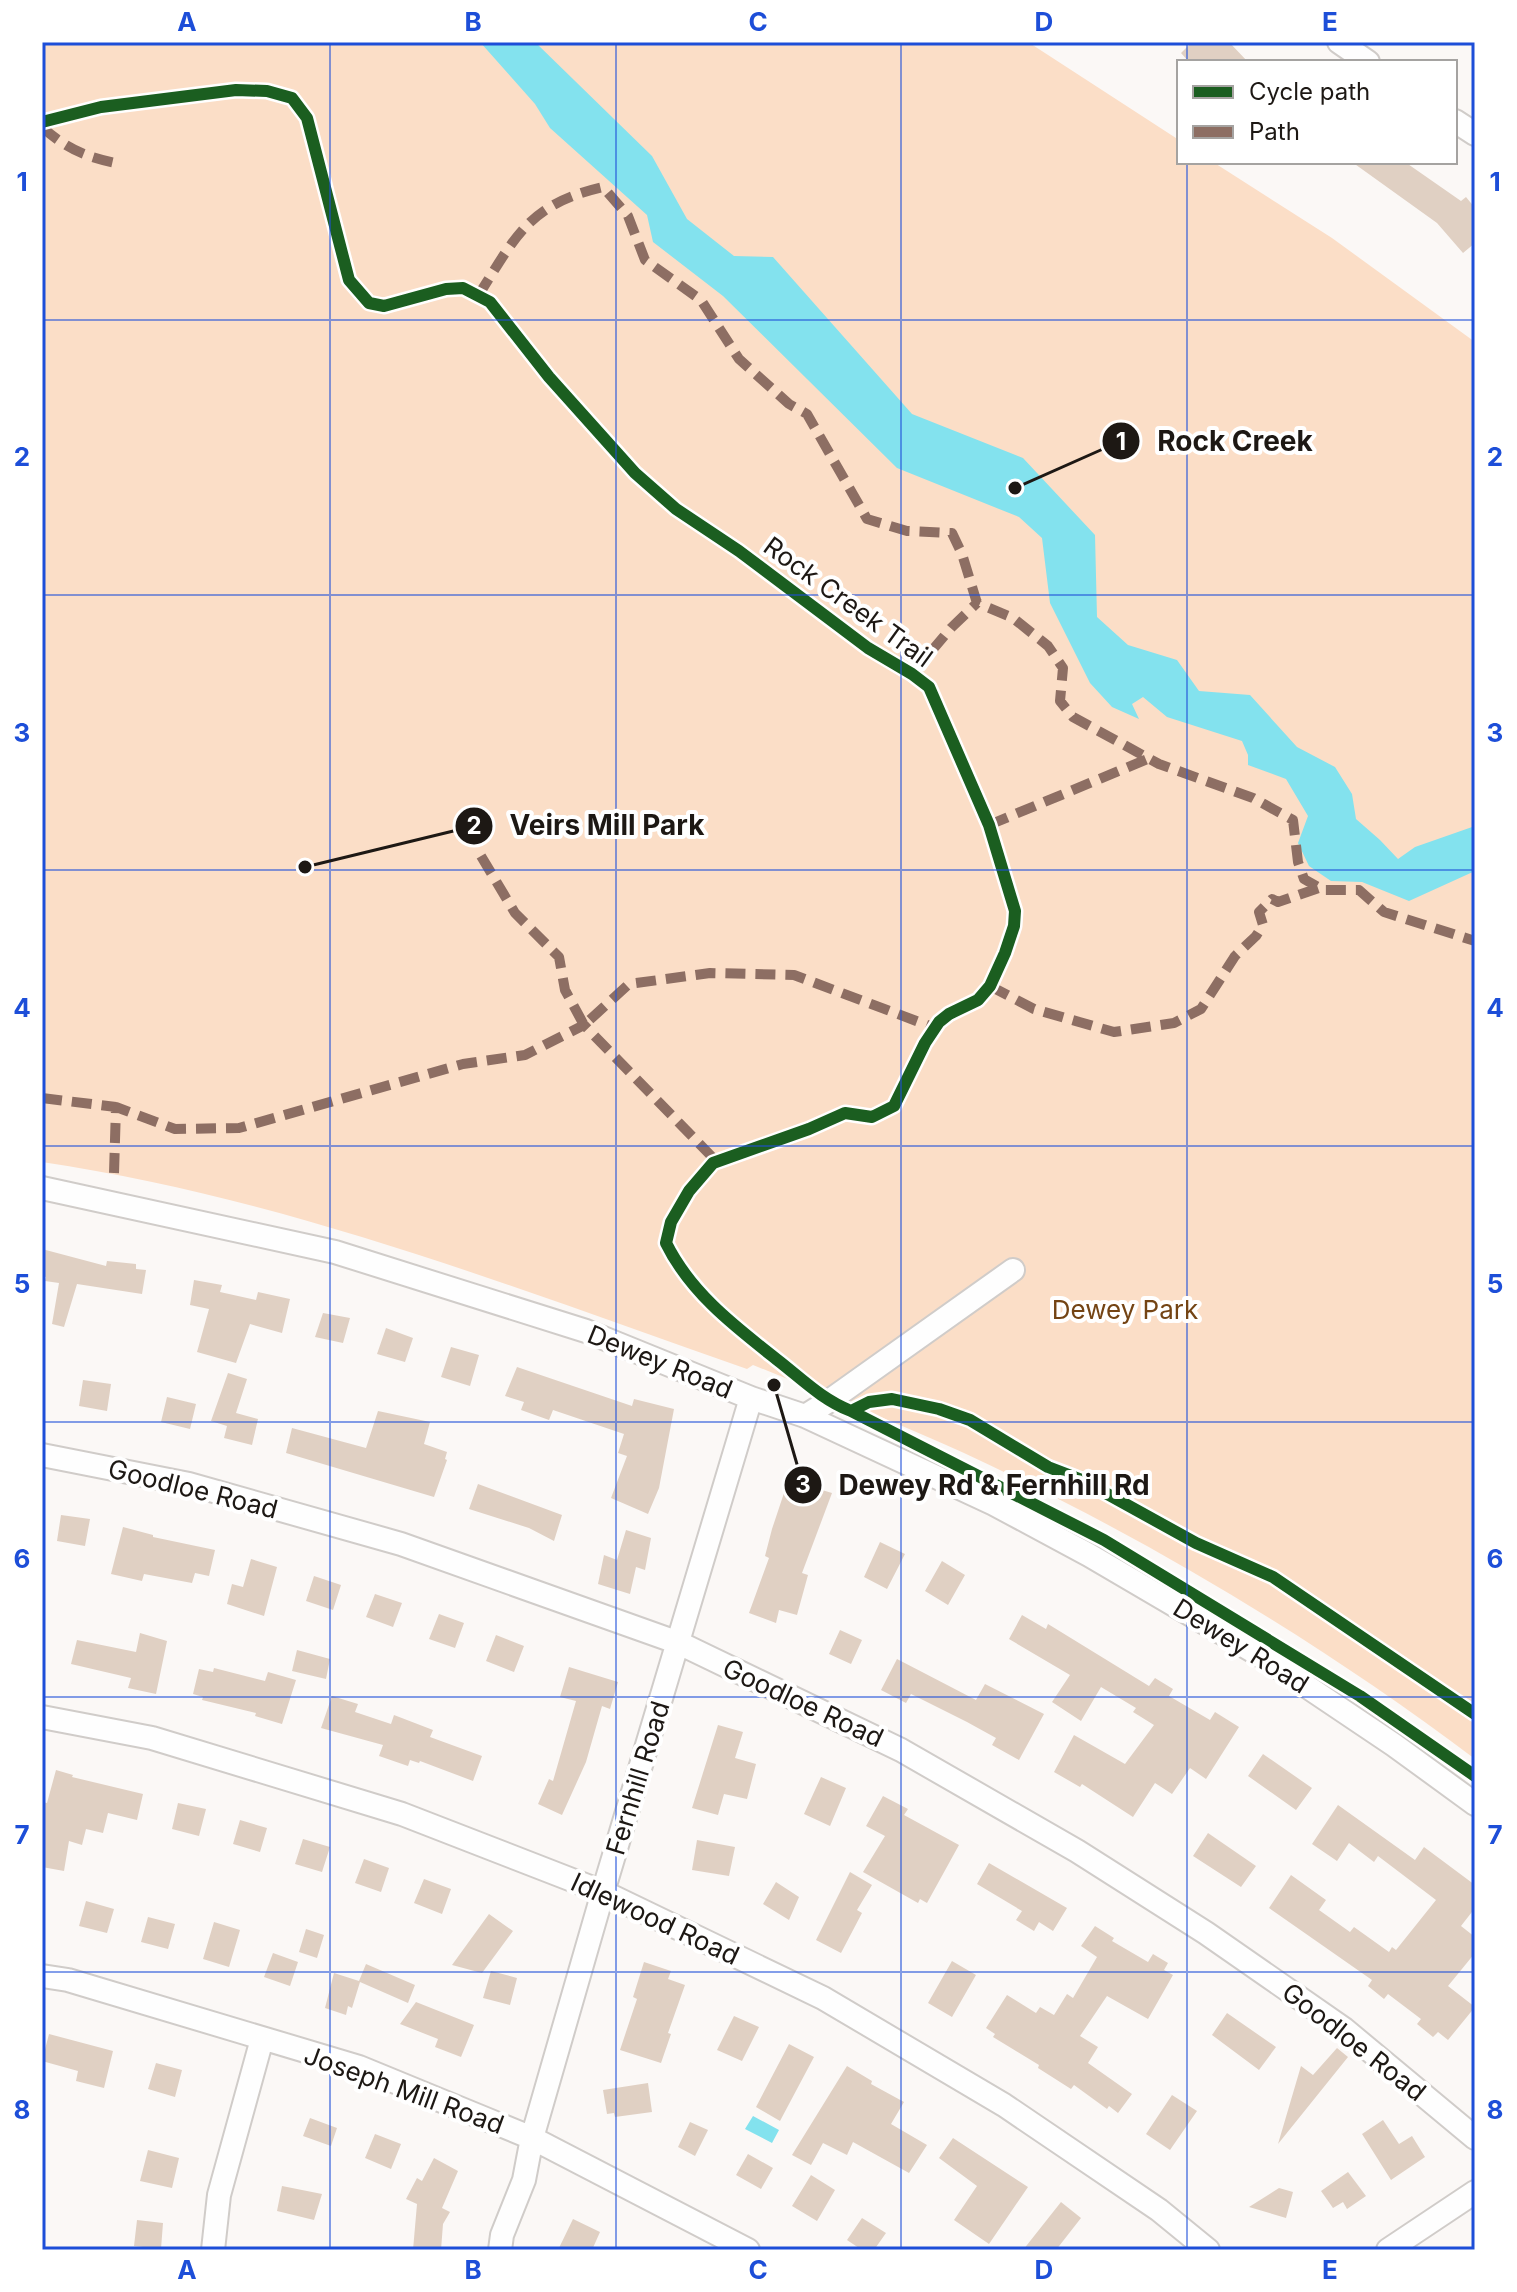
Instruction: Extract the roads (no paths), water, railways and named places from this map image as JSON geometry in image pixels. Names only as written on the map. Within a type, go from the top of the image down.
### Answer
[{"type":"street","points":[[1339,42],[1365,60]]},
{"type":"street","points":[[1457,122],[1475,134]]},
{"type":"street","name":"Dewey Road","points":[[42,1188],[335,1252],[586,1331],[751,1398],[805,1416],[994,1504],[1089,1555],[1263,1657],[1475,1804]]},
{"type":"street","points":[[805,1416],[1013,1270]]},
{"type":"street","name":"Fernhill Road","points":[[500,2250],[502,2235],[524,2180],[532,2138],[603,1892],[751,1398]]},
{"type":"street","name":"Goodloe Road","points":[[42,1455],[189,1484],[401,1544],[679,1643],[901,1750],[1077,1851],[1206,1933],[1344,2029],[1475,2138]]},
{"type":"street","name":"Idlewood Road","points":[[42,1717],[152,1738],[402,1814],[603,1892],[823,1998],[952,2074],[1004,2105],[1159,2210],[1208,2250]]},
{"type":"street","name":"Joseph Mill Road","points":[[42,1976],[68,1980],[359,2067],[532,2138],[748,2250]]},
{"type":"street","points":[[213,2250],[219,2195],[262,2039]]},
{"type":"street","points":[[1388,2250],[1475,2192]]},
{"type":"water","points":[[480,42],[535,42],[652,156],[687,219],[734,256],[773,257],[912,414],[1023,458],[1095,535],[1097,617],[1128,645],[1177,660],[1199,691],[1250,695],[1297,747],[1335,767],[1352,794],[1356,819],[1398,859],[1415,847],[1475,826],[1475,871],[1409,901],[1362,882],[1331,881],[1309,866],[1298,843],[1308,816],[1286,779],[1248,765],[1248,755],[1242,741],[1167,717],[1143,697],[1132,704],[1139,719],[1112,707],[1090,683],[1050,603],[1042,538],[1019,517],[897,468],[723,296],[653,242],[647,215],[550,128],[535,104]]},
{"type":"water","points":[[753,2116],[779,2130],[772,2143],[745,2129]]},
{"type":"place","name":"Rock Creek","points":[[1015,488]]},
{"type":"place","name":"Veirs Mill Park","points":[[305,867]]},
{"type":"place","name":"Dewey Rd & Fernhill Rd","points":[[774,1385]]},
{"type":"park label","name":"Dewey Park","points":[[1125,1310]]}]
